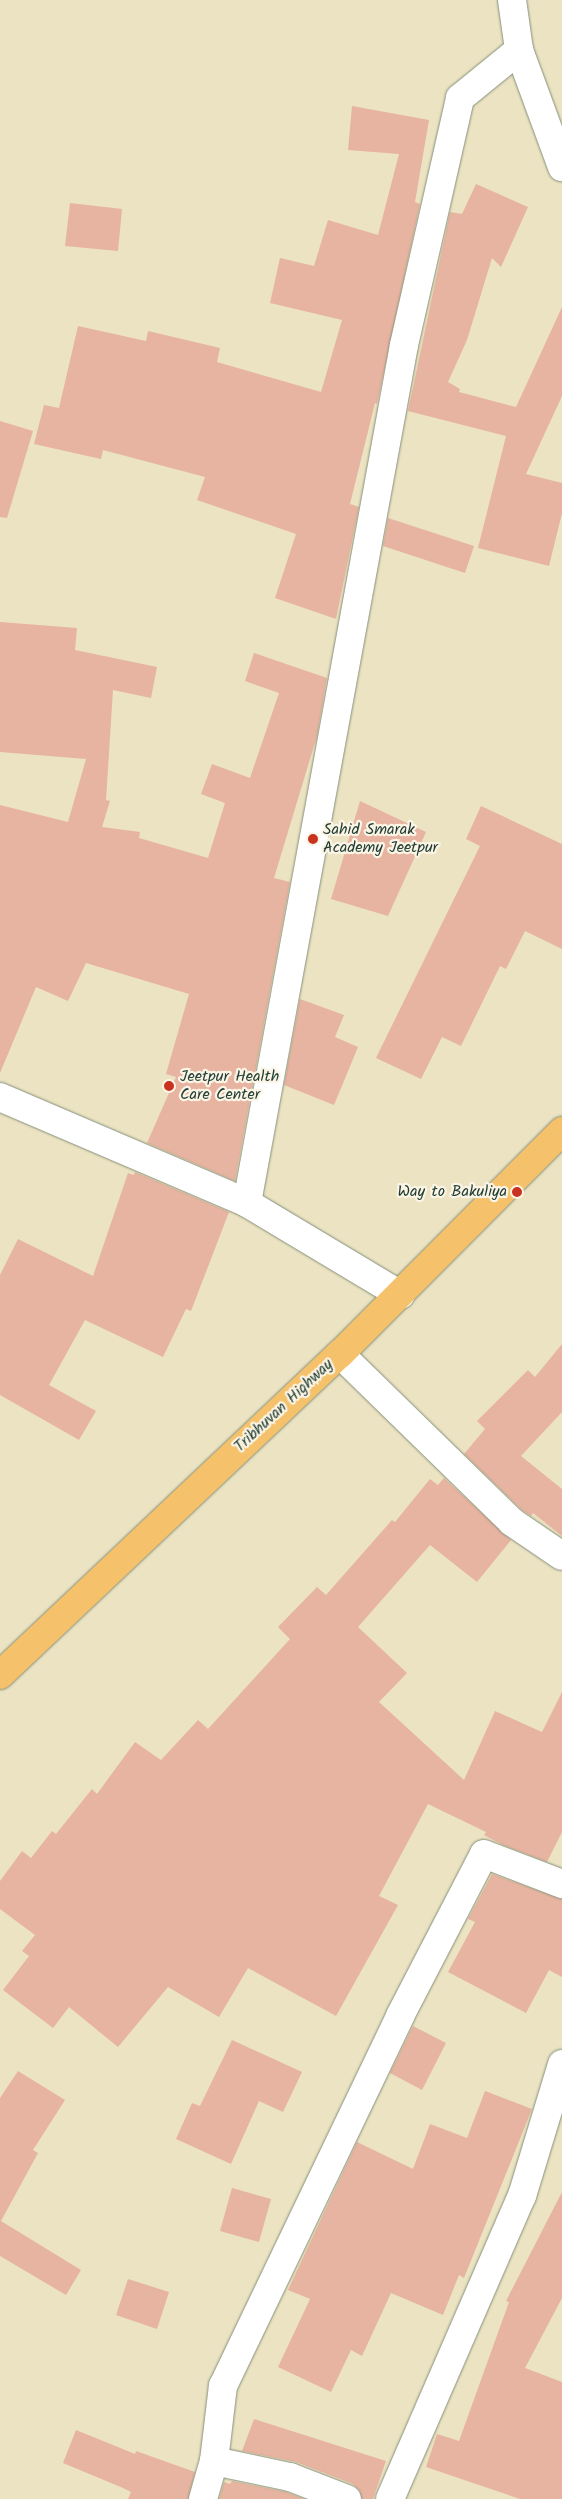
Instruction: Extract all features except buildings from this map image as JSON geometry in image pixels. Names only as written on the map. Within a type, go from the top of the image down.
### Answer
[{"type":"highway","name":"Tribhuvan Highway","points":[[0,1675],[340,1354],[558,1142]]},
{"type":"street","points":[[512,0],[520,50],[562,167]]},
{"type":"street","points":[[247,1203],[404,345],[460,98],[520,50]]},
{"type":"street","points":[[0,1097],[247,1203],[401,1295]]},
{"type":"street","points":[[340,1354],[512,1522],[562,1556]]},
{"type":"street","points":[[203,2499],[214,2461],[223,2386],[400,2016],[484,1854],[559,1874]]},
{"type":"street","points":[[390,2499],[522,2196],[562,2064]]},
{"type":"street","points":[[214,2461],[290,2477],[347,2499]]},
{"type":"place","name":"Sahid Smarak Academy Jeetpur","points":[[313,839]]},
{"type":"place","name":"Jeetpur Health Care Center","points":[[169,1086]]},
{"type":"place","name":"Way to Bakuliya","points":[[517,1192]]}]
